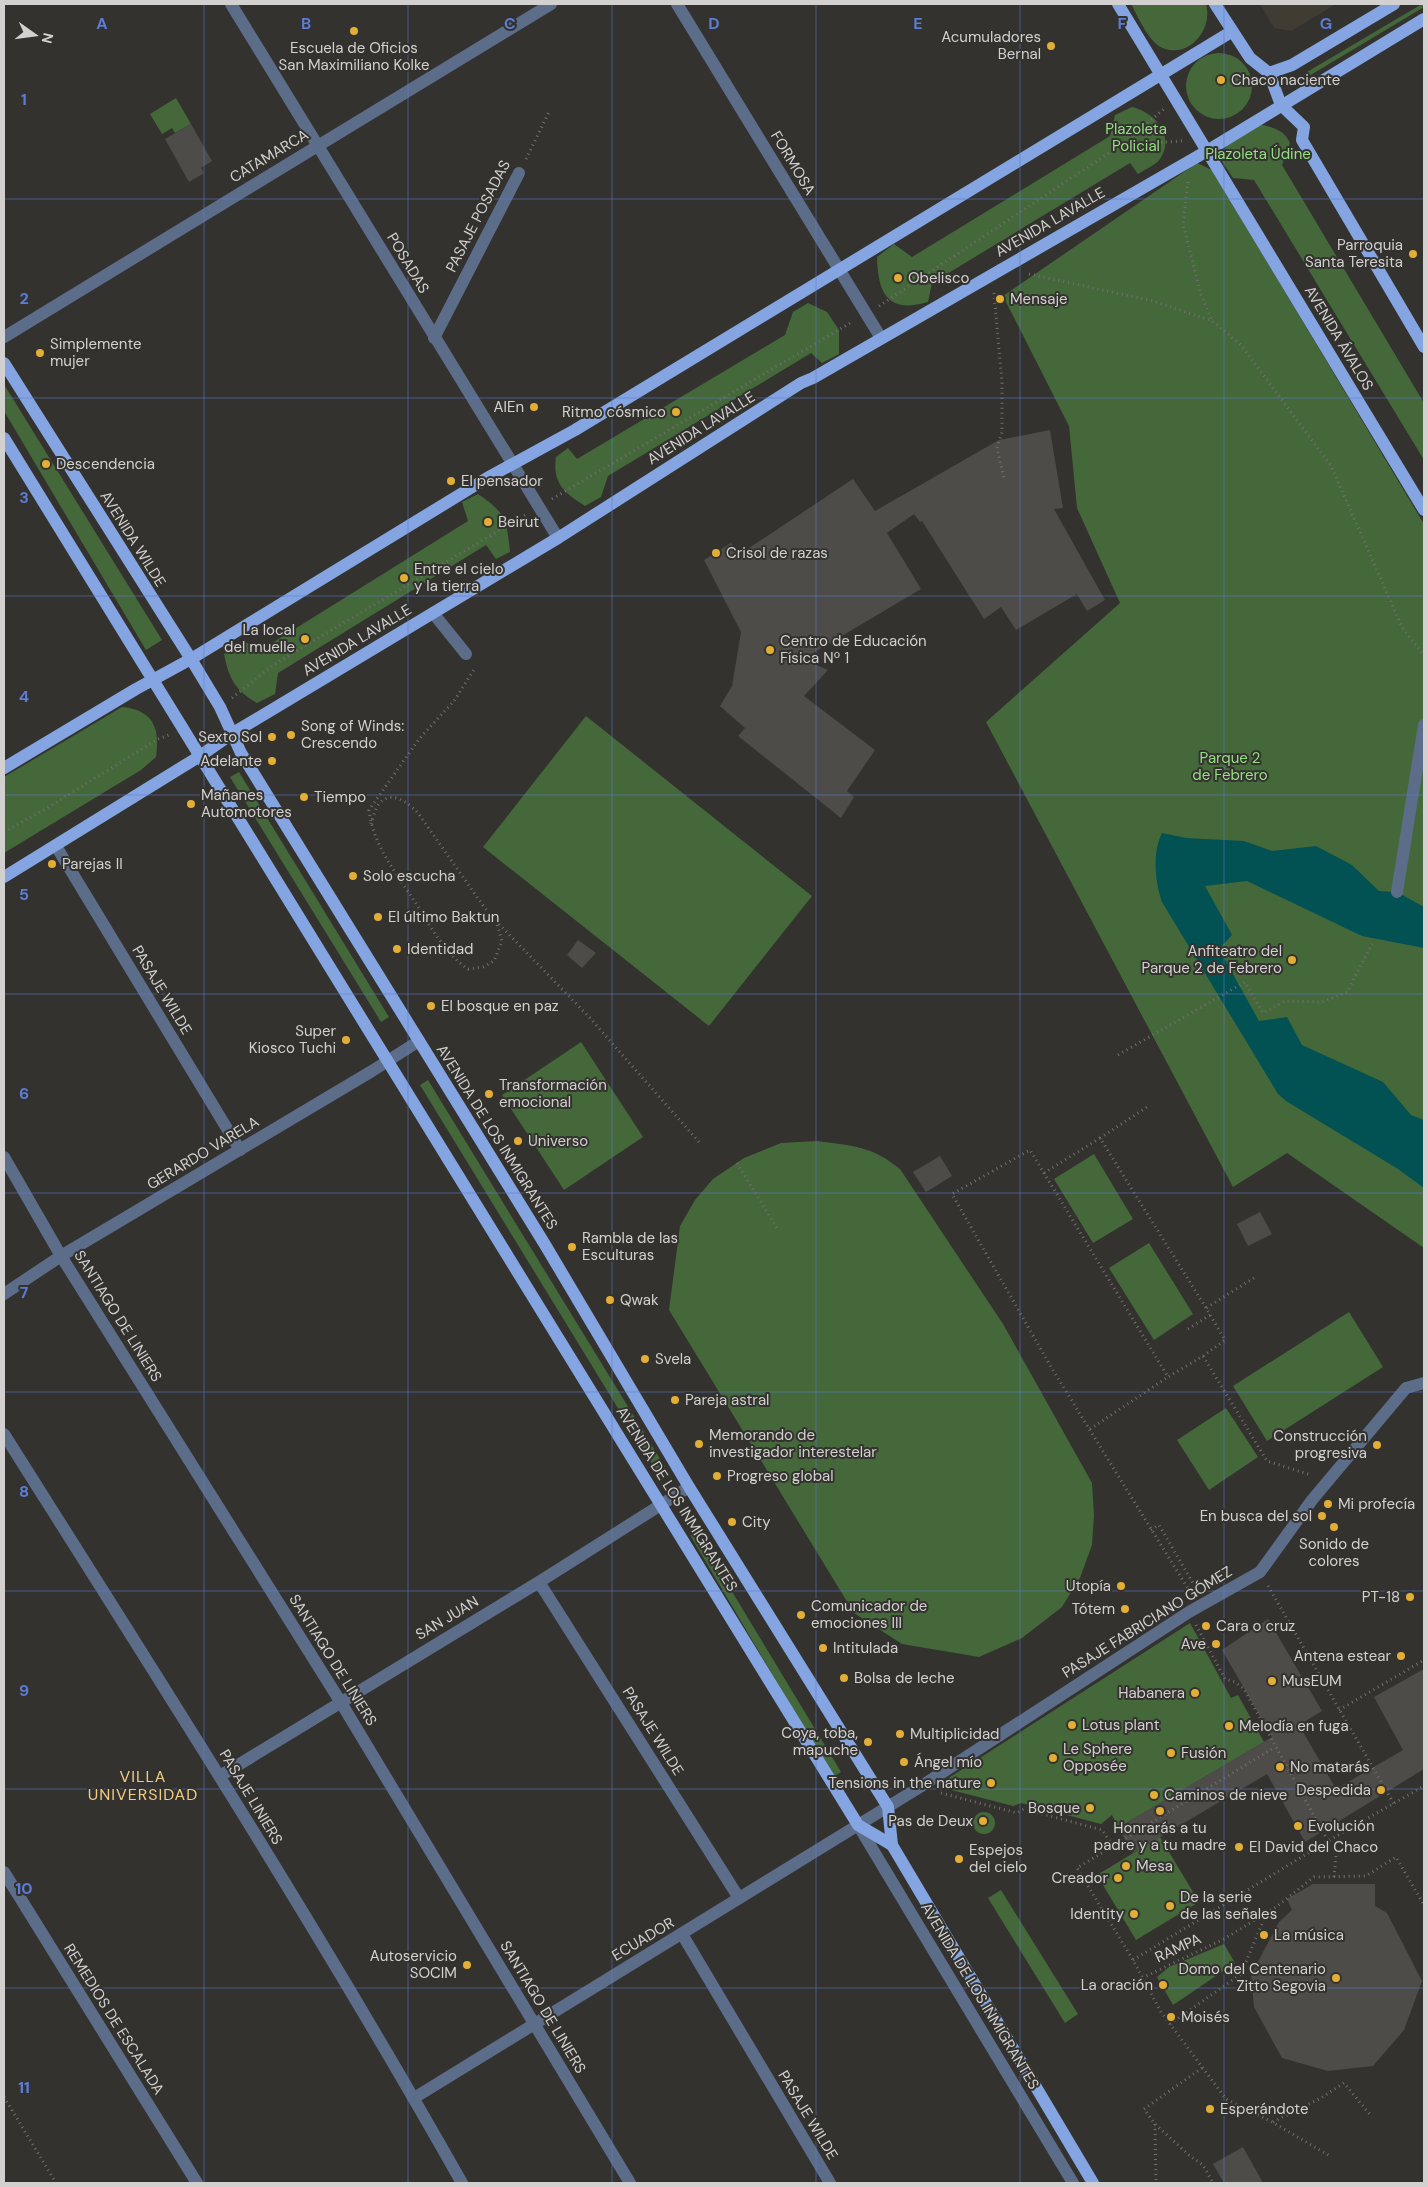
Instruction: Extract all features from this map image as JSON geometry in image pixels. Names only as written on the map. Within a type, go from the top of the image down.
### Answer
[{"type":"main road","name":"AVENIDA ÁVALOS","points":[[1118,4],[1424,510]]},
{"type":"main road","points":[[1214,4],[1250,58],[1269,73],[1282,104],[1304,127],[1302,140],[1424,347]]},
{"type":"main road","points":[[1269,73],[1292,65],[1394,4]]},
{"type":"main road","name":"AVENIDA LAVALLE","points":[[4,877],[200,756],[233,733],[558,538],[801,384],[1206,150],[1424,19]]},
{"type":"main road","points":[[4,768],[191,659],[511,463],[575,430],[1231,32]]},
{"type":"main road","name":"AVENIDA WILDE","points":[[4,363],[191,659],[233,733]]},
{"type":"main road","points":[[4,438],[200,756]]},
{"type":"main road","name":"AVENIDA DE LOS INMIGRANTES","points":[[233,733],[241,753],[544,1243],[689,1487],[888,1807],[892,1845],[1093,2183]]},
{"type":"main road","name":"AVENIDA DE LOS INMIGRANTES","points":[[200,756],[858,1825],[892,1845]]},
{"type":"street","name":"POSADAS","points":[[231,4],[558,538]]},
{"type":"street","name":"CATAMARCA","points":[[4,337],[551,4]]},
{"type":"street","name":"FORMOSA","points":[[677,4],[881,338]]},
{"type":"street","name":"PASAJE POSADAS","points":[[434,338],[519,173]]},
{"type":"street","points":[[433,613],[466,654]]},
{"type":"street","points":[[1398,892],[1424,725]]},
{"type":"street","name":"PASAJE WILDE","points":[[56,846],[240,1150]]},
{"type":"street","name":"GERARDO VARELA","points":[[4,1294],[61,1256],[387,1062],[419,1041]]},
{"type":"street","name":"SANTIAGO DE LINIERS","points":[[4,1157],[61,1256],[340,1701],[630,2183]]},
{"type":"street","name":"PASAJE FABRICIANO GÓMEZ","points":[[888,1807],[1189,1612],[1260,1572],[1329,1480],[1406,1388],[1424,1383]]},
{"type":"street","name":"PASAJE LINIERS","points":[[4,1434],[220,1776],[414,2098],[462,2183]]},
{"type":"street","name":"SAN JUAN","points":[[220,1776],[340,1701],[539,1582],[689,1487]]},
{"type":"street","name":"PASAJE WILDE","points":[[539,1582],[739,1898]]},
{"type":"street","name":"ECUADOR","points":[[414,2098],[888,1807]]},
{"type":"street","name":"AVENIDA DE LOS INMIGRANTES","points":[[858,1825],[1073,2183]]},
{"type":"street","name":"REMEDIOS DE ESCALADA","points":[[4,1872],[197,2183]]},
{"type":"street","name":"PASAJE WILDE","points":[[682,1934],[830,2183]]},
{"type":"path","points":[[220,708],[273,665],[868,314],[1120,145],[1174,99]]},
{"type":"path","name":"PASAJE POSADAS","points":[[519,173],[550,110]]},
{"type":"path","points":[[1120,145],[1166,143],[1198,138]]},
{"type":"path","points":[[1189,176],[1183,224],[1201,295],[1212,321]]},
{"type":"path","points":[[1026,273],[1153,301],[1212,321],[1241,346],[1331,466],[1402,627],[1424,656]]},
{"type":"path","points":[[994,292],[1002,383],[1002,432],[997,448],[1004,478]]},
{"type":"path","points":[[466,654],[475,669],[454,701],[419,739],[369,810],[371,824],[391,865],[434,932],[457,962],[468,968],[483,966],[494,961],[502,941],[496,921]]},
{"type":"path","points":[[4,832],[47,808],[158,739],[184,731]]},
{"type":"path","points":[[371,824],[378,805],[385,800],[396,798],[405,801],[418,813],[484,907],[590,1018],[699,1142]]},
{"type":"path","points":[[1118,1055],[1245,982],[1263,1013],[1285,1001],[1322,1002],[1347,992],[1372,944]]},
{"type":"path","points":[[1044,1173],[1147,1107]]},
{"type":"path","points":[[1090,1429],[1225,1340],[1100,1138]]},
{"type":"path","points":[[1168,1377],[1030,1150],[952,1194],[997,1276],[1193,1598]]},
{"type":"path","points":[[737,1163],[778,1230]]},
{"type":"path","points":[[1206,1308],[1257,1276]]},
{"type":"path","points":[[1188,1330],[1210,1315]]},
{"type":"path","points":[[1203,1356],[1267,1461],[1329,1480]]},
{"type":"path","points":[[1151,1530],[1159,1525],[1199,1594]]},
{"type":"path","points":[[1260,1572],[1394,1804]]},
{"type":"path","points":[[1189,1612],[1225,1679],[1235,1682],[1244,1690],[1328,1841]]},
{"type":"path","points":[[1339,1710],[1424,1660]]},
{"type":"path","points":[[1275,1747],[1077,1868],[1133,1960],[1161,2012],[1226,2099],[1272,2122],[1330,2156]]},
{"type":"path","points":[[1133,1960],[1328,1841],[1424,1786]]},
{"type":"path","points":[[920,1787],[1017,1813],[1024,1809],[1102,1830],[1113,1846]]},
{"type":"path","points":[[1334,1877],[1336,1856]]},
{"type":"path","name":"RAMPA","points":[[1142,1978],[1224,1939],[1266,1914],[1314,1877],[1366,1876],[1396,1857],[1424,1905]]},
{"type":"path","points":[[1170,2024],[1241,1974],[1266,1914]]},
{"type":"path","points":[[1202,2068],[1144,2109],[1155,2124],[1190,2156],[1203,2165],[1213,2183]]},
{"type":"path","points":[[1272,2122],[1321,2098],[1344,2083],[1372,2117]]},
{"type":"path","points":[[4,2097],[56,2183]]},
{"type":"path","points":[[1155,2124],[1156,2183]]},
{"type":"shaded area","points":[[1260,4],[1336,4],[1291,31],[1274,28]]},
{"type":"green space","points":[[1131,4],[1206,4],[1206,22],[1203,31],[1191,45],[1183,49],[1165,49],[1154,42],[1149,36]]},
{"type":"green space","points":[[1424,4],[1424,7],[1309,76],[1307,72]]},
{"type":"green space","points":[[1219,53],[1231,56],[1242,63],[1249,74],[1252,86],[1249,98],[1242,109],[1231,116],[1219,119],[1207,116],[1196,109],[1189,98],[1186,86],[1189,74],[1196,63],[1207,56]]},
{"type":"green space","points":[[176,98],[191,124],[175,133],[172,128],[162,134],[150,114]]},
{"type":"green space","name":"Plazoleta Policial","points":[[1132,107],[1148,114],[1160,126],[1164,134],[1164,150],[1156,163],[1138,174],[1130,163],[932,283],[928,302],[903,305],[895,303],[888,298],[883,291],[880,281],[877,257],[894,244],[912,257],[1110,136],[1115,115]]},
{"type":"green space","name":"Plazoleta Údine","points":[[1257,124],[1277,129],[1290,143],[1282,165],[1424,403],[1424,460],[1254,180],[1233,178],[1221,160],[1227,143]]},
{"type":"green space","name":"Parque 2 de Febrero","points":[[1197,163],[1212,170],[1424,524],[1424,1248],[1287,1153],[1233,1187],[986,722],[1120,603],[1077,508],[1069,426],[1003,296]]},
{"type":"green space","points":[[808,303],[827,312],[839,330],[839,354],[822,363],[811,353],[608,476],[601,497],[585,506],[571,497],[562,487],[556,474],[556,457],[568,448],[577,459],[785,335],[793,312]]},
{"type":"green space","points":[[5,386],[162,640],[146,650],[4,411]]},
{"type":"green space","points":[[478,494],[494,506],[503,518],[508,532],[510,552],[496,559],[486,545],[278,673],[275,694],[257,703],[243,693],[234,683],[224,654],[243,641],[261,650],[468,521],[462,502]]},
{"type":"green space","points":[[122,707],[141,712],[148,717],[157,738],[156,757],[141,770],[4,853],[4,777]]},
{"type":"green space","points":[[586,716],[812,896],[709,1026],[483,847]]},
{"type":"green space","points":[[239,772],[389,1017],[381,1022],[230,777]]},
{"type":"green space","points":[[581,1042],[643,1137],[564,1190],[502,1095]]},
{"type":"green space","points":[[428,1080],[665,1467],[657,1472],[420,1085]]},
{"type":"green space","points":[[818,1141],[871,1151],[890,1161],[900,1169],[1003,1324],[1092,1483],[1094,1515],[1092,1545],[1080,1578],[1062,1607],[1022,1638],[979,1657],[902,1644],[854,1613],[669,1310],[680,1226],[695,1200],[713,1179],[744,1158],[781,1143]]},
{"type":"green space","points":[[1094,1154],[1133,1219],[1093,1243],[1054,1179]]},
{"type":"green space","points":[[1149,1243],[1193,1314],[1154,1340],[1109,1268]]},
{"type":"green space","points":[[1349,1312],[1383,1367],[1267,1441],[1233,1386]]},
{"type":"green space","points":[[1226,1408],[1258,1457],[1209,1490],[1177,1440]]},
{"type":"green space","points":[[696,1532],[841,1772],[833,1777],[690,1535]]},
{"type":"green space","points":[[1190,1623],[1231,1698],[1238,1695],[1264,1742],[1118,1828],[1112,1815],[1101,1824],[1021,1803],[1013,1806],[936,1786]]},
{"type":"green space","points":[[980,1812],[988,1812],[995,1819],[995,1827],[988,1834],[980,1834],[973,1827],[973,1819]]},
{"type":"green space","points":[[1160,1837],[1199,1902],[1136,1940],[1097,1875]]},
{"type":"green space","points":[[1001,1890],[1078,2014],[1065,2023],[988,1898]]},
{"type":"green space","points":[[1224,1944],[1235,1963],[1173,2005],[1157,1977],[1169,1967]]},
{"type":"water","points":[[1162,833],[1186,838],[1244,841],[1272,851],[1316,846],[1352,865],[1379,891],[1397,892],[1424,907],[1424,948],[1362,936],[1247,881],[1205,886],[1232,935],[1219,949],[1259,1021],[1287,1017],[1302,1045],[1383,1082],[1411,1115],[1424,1120],[1424,1188],[1398,1169],[1286,1101],[1278,1094],[1162,902],[1158,886],[1156,858]]},
{"type":"building","points":[[191,124],[212,161],[201,168],[204,173],[189,182],[165,139]]},
{"type":"building","name":"Centro de Educación Física Nº 1","points":[[1050,430],[1063,508],[1054,509],[1105,600],[1087,611],[1077,594],[1016,630],[1001,607],[984,619],[922,521],[920,522],[914,514],[887,533],[921,589],[803,659],[828,670],[804,696],[875,750],[847,791],[854,797],[841,818],[738,736],[745,728],[720,706],[732,686],[741,632],[704,560],[731,543],[740,554],[853,479],[875,511],[999,440]]},
{"type":"building","points":[[578,940],[596,953],[582,968],[567,955]]},
{"type":"building","points":[[940,1156],[952,1176],[926,1192],[913,1172]]},
{"type":"building","points":[[1260,1212],[1272,1234],[1248,1246],[1237,1224]]},
{"type":"building","points":[[1268,1619],[1322,1711],[1299,1725],[1336,1789],[1403,1750],[1374,1697],[1424,1669],[1424,1769],[1305,1842],[1267,1774],[1133,1853],[1118,1828],[1272,1737],[1222,1650]]},
{"type":"building","name":"Domo del Centenario Zitto Segovia","points":[[1313,1884],[1375,1884],[1375,1906],[1387,1913],[1422,1981],[1404,2030],[1373,2066],[1328,2071],[1282,2058],[1254,2007],[1251,1975],[1279,1922],[1292,1910],[1287,1899]]},
{"type":"building","points":[[1243,2147],[1263,2183],[1224,2183],[1213,2164]]},
{"type":"place","name":"Escuela de Oficios San Maximiliano Kolke","points":[[354,31]]},
{"type":"place","name":"Acumuladores Bernal","points":[[1051,46]]},
{"type":"place","name":"Chaco naciente","points":[[1221,80]]},
{"type":"place","name":"Parroquia Santa Teresita","points":[[1413,254]]},
{"type":"place","name":"Obelisco","points":[[898,278]]},
{"type":"place","name":"Mensaje","points":[[1000,299]]},
{"type":"place","name":"Simplemente mujer","points":[[40,353]]},
{"type":"place","name":"AlEn","points":[[534,407]]},
{"type":"place","name":"Ritmo cósmico","points":[[676,412]]},
{"type":"place","name":"Descendencia","points":[[46,464]]},
{"type":"place","name":"El pensador","points":[[451,481]]},
{"type":"place","name":"Beirut","points":[[488,522]]},
{"type":"place","name":"Crisol de razas","points":[[716,553]]},
{"type":"place","name":"Entre el cielo y la tierra","points":[[404,578]]},
{"type":"place","name":"La local del muelle","points":[[305,639]]},
{"type":"place","name":"Centro de Educación Física Nº 1","points":[[770,650]]},
{"type":"place","name":"Song of Winds: Crescendo","points":[[291,735]]},
{"type":"place","name":"Sexto Sol","points":[[272,737]]},
{"type":"place","name":"Adelante","points":[[272,761]]},
{"type":"place","name":"Tiempo","points":[[304,797]]},
{"type":"place","name":"Mañanes Automotores","points":[[191,804]]},
{"type":"place","name":"Parejas II","points":[[52,864]]},
{"type":"place","name":"Solo escucha","points":[[353,876]]},
{"type":"place","name":"El último Baktun","points":[[378,917]]},
{"type":"place","name":"Identidad","points":[[397,949]]},
{"type":"place","name":"Anfiteatro del Parque 2 de Febrero","points":[[1292,960]]},
{"type":"place","name":"El bosque en paz","points":[[431,1006]]},
{"type":"place","name":"Super Kiosco Tuchi","points":[[346,1040]]},
{"type":"place","name":"Transformación emocional","points":[[489,1094]]},
{"type":"place","name":"Universo","points":[[518,1141]]},
{"type":"place","name":"Rambla de las Esculturas","points":[[572,1247]]},
{"type":"place","name":"Qwak","points":[[610,1300]]},
{"type":"place","name":"Svela","points":[[645,1359]]},
{"type":"place","name":"Pareja astral","points":[[675,1400]]},
{"type":"place","name":"Memorando de investigador interestelar","points":[[699,1444]]},
{"type":"place","name":"Construcción progresiva","points":[[1377,1445]]},
{"type":"place","name":"Progreso global","points":[[717,1476]]},
{"type":"place","name":"Mi profecía","points":[[1328,1504]]},
{"type":"place","name":"En busca del sol","points":[[1322,1516]]},
{"type":"place","name":"City","points":[[732,1522]]},
{"type":"place","name":"Sonido de colores","points":[[1334,1527]]},
{"type":"place","name":"Utopía","points":[[1121,1586]]},
{"type":"place","name":"PT-18","points":[[1410,1597]]},
{"type":"place","name":"Tótem","points":[[1125,1609]]},
{"type":"place","name":"Comunicador de emociones III","points":[[801,1615]]},
{"type":"place","name":"Cara o cruz","points":[[1206,1626]]},
{"type":"place","name":"Ave","points":[[1216,1644]]},
{"type":"place","name":"Intitulada","points":[[823,1648]]},
{"type":"place","name":"Antena estear","points":[[1401,1656]]},
{"type":"place","name":"Bolsa de leche","points":[[844,1678]]},
{"type":"place","name":"MusEUM","points":[[1272,1681]]},
{"type":"place","name":"Habanera","points":[[1195,1693]]},
{"type":"place","name":"Lotus plant","points":[[1072,1725]]},
{"type":"place","name":"Melodía en fuga","points":[[1229,1726]]},
{"type":"place","name":"Multiplicidad","points":[[900,1734]]},
{"type":"place","name":"Coya, toba, mapuche","points":[[868,1742]]},
{"type":"place","name":"Fusión","points":[[1171,1753]]},
{"type":"place","name":"Le Sphere Opposée","points":[[1053,1758]]},
{"type":"place","name":"Ángel mío","points":[[904,1762]]},
{"type":"place","name":"No matarás","points":[[1280,1767]]},
{"type":"place","name":"Tensions in the nature","points":[[991,1783]]},
{"type":"place","name":"Despedida","points":[[1381,1790]]},
{"type":"place","name":"Caminos de nieve","points":[[1154,1795]]},
{"type":"place","name":"Bosque","points":[[1090,1808]]},
{"type":"place","name":"Honrarás a tu padre y a tu madre","points":[[1160,1811]]},
{"type":"place","name":"Pas de Deux","points":[[983,1821]]},
{"type":"place","name":"Evolución","points":[[1298,1826]]},
{"type":"place","name":"El David del Chaco","points":[[1239,1847]]},
{"type":"place","name":"Espejos del cielo","points":[[959,1859]]},
{"type":"place","name":"Mesa","points":[[1126,1866]]},
{"type":"place","name":"Creador","points":[[1118,1878]]},
{"type":"place","name":"De la serie de las señales","points":[[1170,1906]]},
{"type":"place","name":"Identity","points":[[1134,1914]]},
{"type":"place","name":"La música","points":[[1264,1935]]},
{"type":"place","name":"Autoservicio SOCIM","points":[[467,1965]]},
{"type":"place","name":"Domo del Centenario Zitto Segovia","points":[[1336,1978]]},
{"type":"place","name":"La oración","points":[[1163,1985]]},
{"type":"place","name":"Moisés","points":[[1171,2017]]},
{"type":"place","name":"Esperándote","points":[[1210,2109]]},
{"type":"district","name":"VILLA UNIVERSIDAD","points":[[143,1785]]}]
